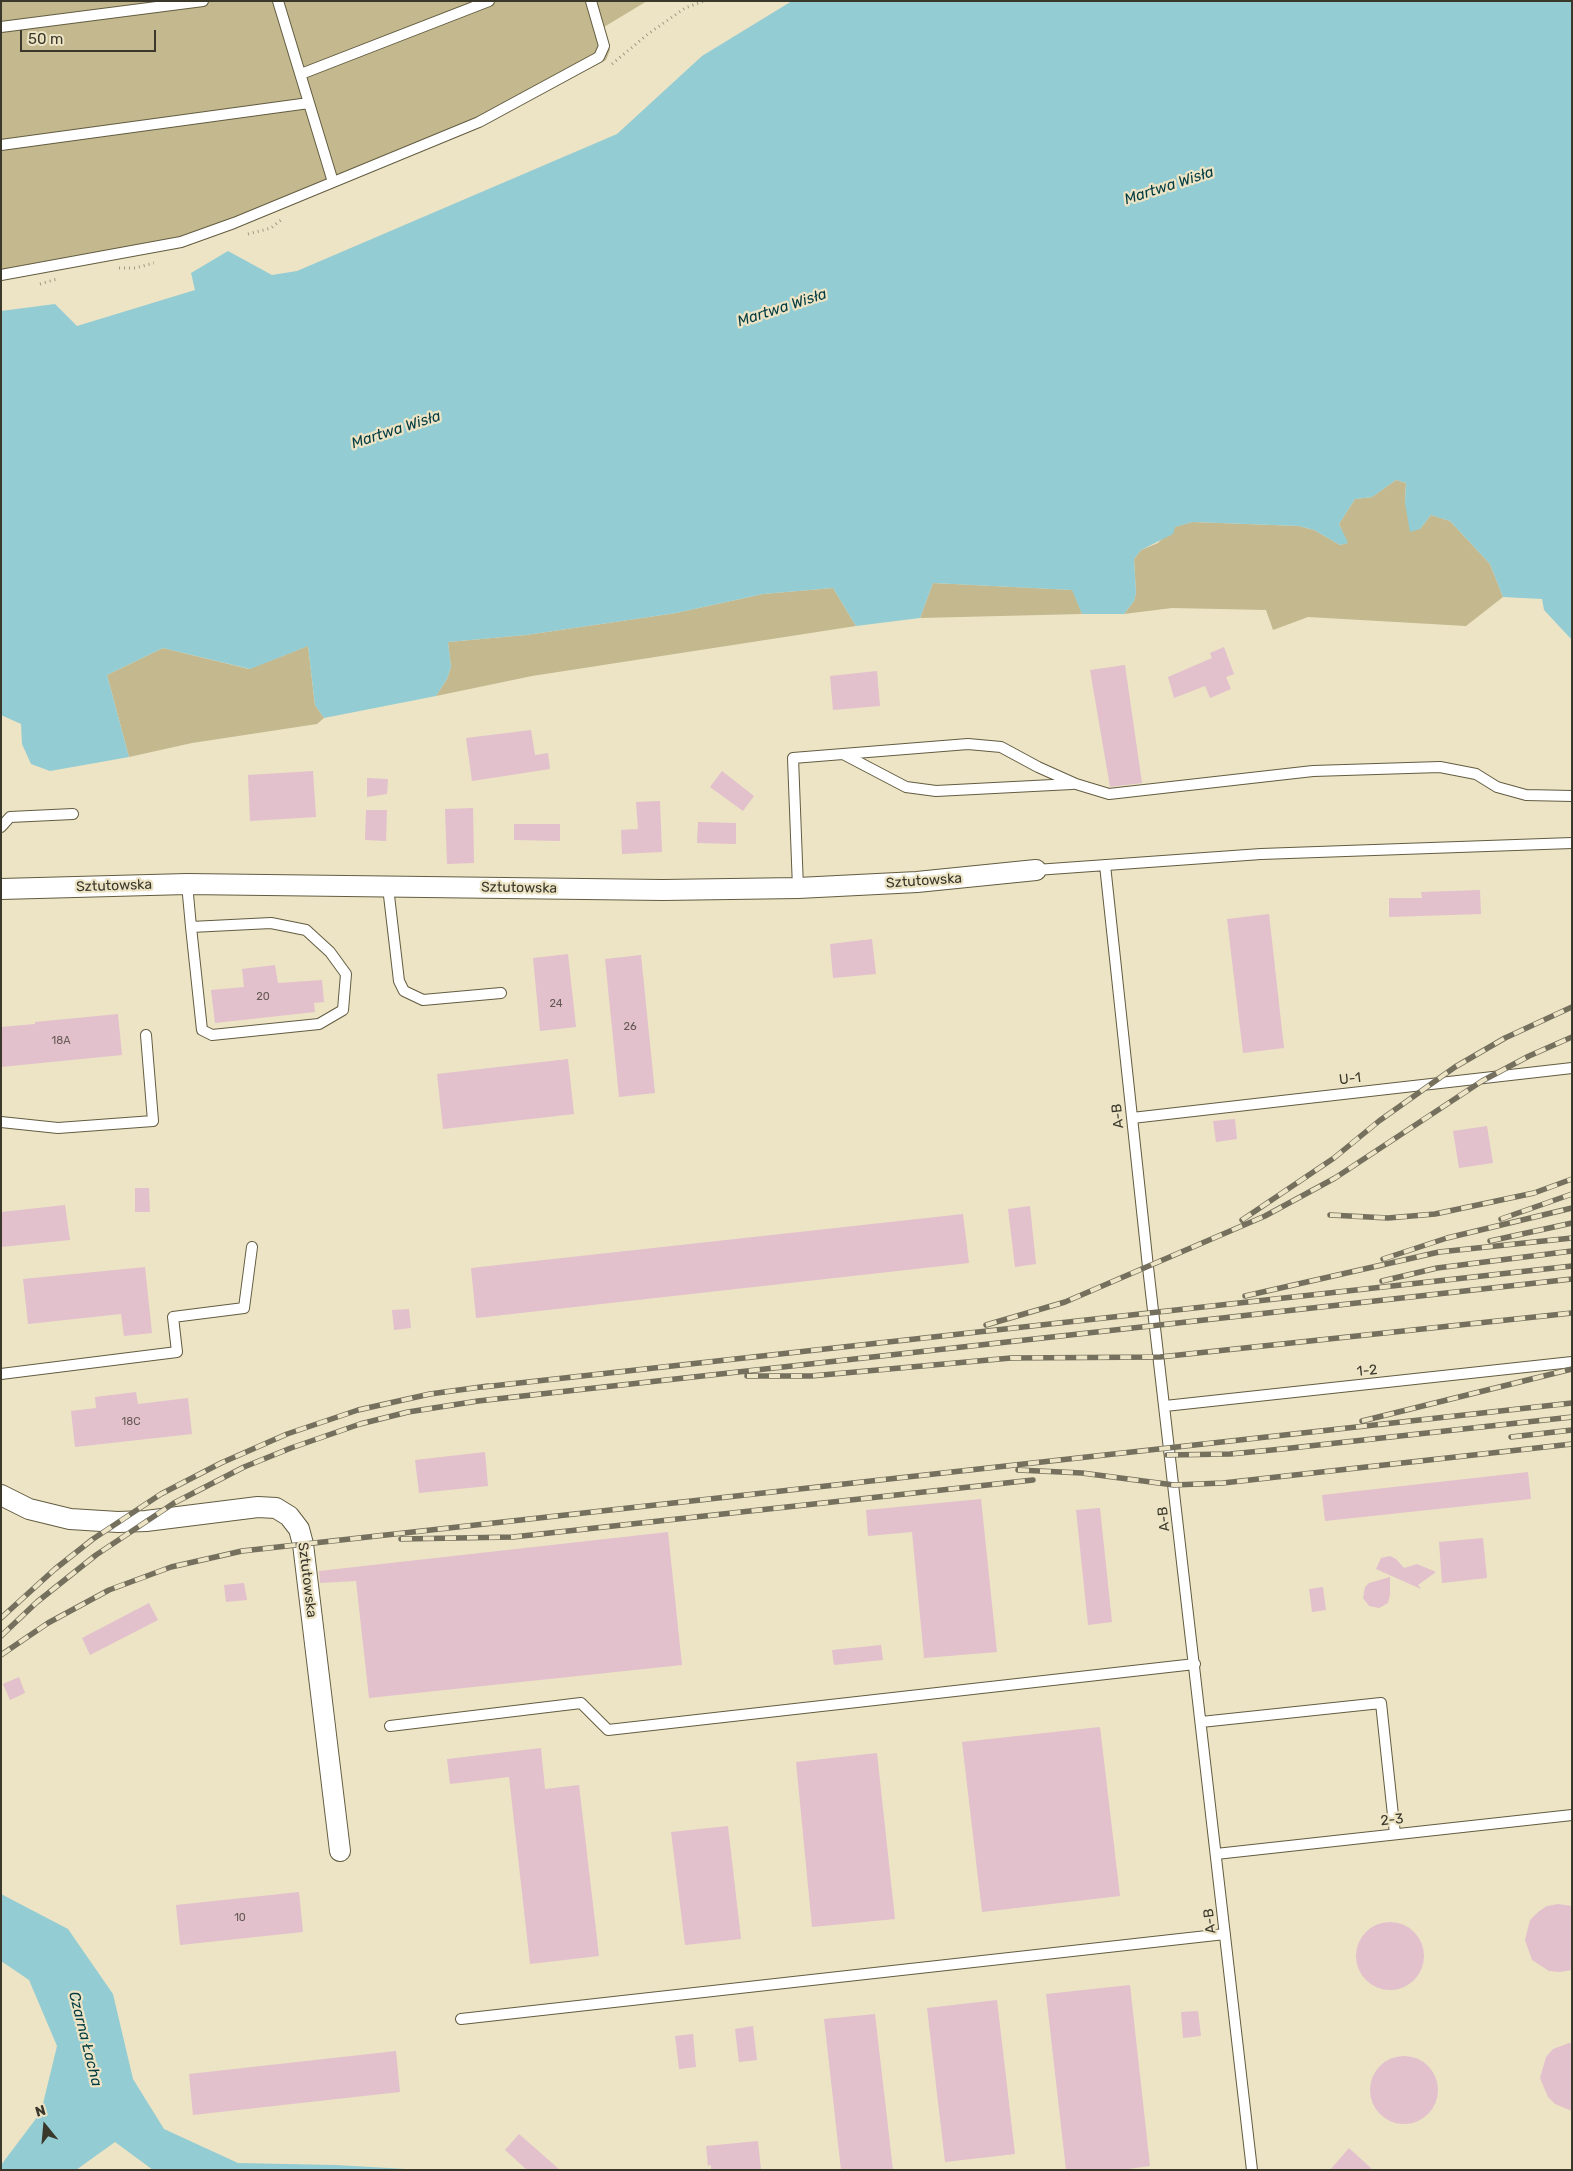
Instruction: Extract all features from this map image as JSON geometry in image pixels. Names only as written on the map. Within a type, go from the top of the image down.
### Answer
[{"type":"street","name":"Sztutowska","points":[[1,889],[186,884],[663,890],[798,888],[916,882],[1036,870]]},
{"type":"street","name":"Sztutowska","points":[[1,1495],[29,1509],[80,1520],[146,1521],[258,1507],[276,1508],[290,1516],[300,1530],[303,1544],[340,1851]]},
{"type":"lane","points":[[1,27],[203,1]]},
{"type":"lane","points":[[278,1],[333,182]]},
{"type":"lane","points":[[301,74],[489,1]]},
{"type":"lane","points":[[1,275],[181,242],[234,223],[479,122],[599,57],[604,46],[590,1]]},
{"type":"lane","points":[[1,145],[309,103]]},
{"type":"lane","points":[[798,888],[793,758],[968,744],[1001,747],[1038,768],[1076,784],[1110,794],[1314,771],[1440,767],[1476,774],[1497,787],[1526,795],[1572,796]]},
{"type":"lane","points":[[842,754],[906,787],[936,791],[1076,784]]},
{"type":"lane","points":[[1,826],[10,818],[73,814]]},
{"type":"lane","points":[[1036,870],[1261,854],[1572,843]]},
{"type":"lane","name":"A-B","points":[[1105,864],[1132,1118],[1252,2170]]},
{"type":"lane","points":[[186,884],[202,1030],[212,1035],[319,1024],[343,1010],[346,974],[330,952],[306,930],[272,923],[191,927]]},
{"type":"lane","points":[[388,887],[399,981],[404,991],[422,1000],[501,993]]},
{"type":"lane","points":[[1,1122],[58,1128],[153,1121],[146,1035]]},
{"type":"lane","name":"U-1","points":[[1132,1118],[1572,1068]]},
{"type":"lane","points":[[1,1374],[177,1352],[173,1317],[244,1308],[252,1246]]},
{"type":"lane","name":"1-2","points":[[1165,1406],[1572,1362]]},
{"type":"lane","points":[[390,1726],[581,1703],[608,1730],[1195,1664]]},
{"type":"lane","points":[[1201,1722],[1381,1703],[1395,1834]]},
{"type":"lane","name":"2-3","points":[[1216,1854],[1572,1815]]},
{"type":"lane","points":[[461,2019],[1226,1934]]},
{"type":"shaded area","points":[[1,1],[647,1],[604,27],[610,50],[606,60],[472,131],[185,247],[1,279]]},
{"type":"shaded area","points":[[1396,480],[1406,483],[1405,503],[1420,529],[1431,515],[1450,521],[1490,564],[1503,597],[1466,626],[1308,617],[1273,630],[1266,610],[1172,608],[1124,614],[1134,601],[1136,593],[1134,559],[1141,550],[1158,543],[1174,527],[1193,522],[1299,526],[1314,530],[1340,545],[1347,543],[1339,524],[1355,499],[1372,497]]},
{"type":"shaded area","points":[[933,583],[1073,590],[1082,614],[920,618]]},
{"type":"shaded area","points":[[833,588],[856,626],[532,676],[436,696],[447,679],[451,667],[448,642],[526,635],[676,613],[763,594]]},
{"type":"shaded area","points":[[308,646],[315,705],[324,718],[317,724],[192,743],[129,757],[107,675],[163,648],[249,669]]},
{"type":"water","name":"Martwa Wisła","points":[[792,1],[1572,1],[1572,640],[1544,610],[1542,599],[1503,597],[1490,564],[1450,521],[1431,515],[1420,529],[1410,532],[1405,503],[1406,483],[1396,480],[1372,497],[1355,499],[1339,524],[1348,543],[1340,545],[1314,530],[1299,526],[1193,522],[1175,527],[1173,534],[1141,550],[1134,559],[1136,593],[1134,601],[1124,614],[1082,614],[1072,590],[933,583],[920,618],[856,626],[833,588],[763,594],[676,613],[526,635],[448,642],[451,667],[447,679],[436,696],[324,718],[315,705],[308,646],[250,669],[163,648],[107,675],[129,757],[50,771],[31,764],[22,744],[21,724],[1,715],[1,311],[55,304],[77,326],[195,290],[191,273],[228,251],[272,275],[297,271],[617,134],[702,56]]},
{"type":"water","name":"Czarna Łacha","points":[[1,1894],[68,1929],[113,1994],[133,2079],[164,2129],[238,2163],[336,2165],[423,2170],[153,2170],[115,2142],[76,2170],[1,2170],[1,2165],[41,2112],[57,2046],[29,1980],[1,1961]]},
{"type":"building","points":[[1224,647],[1234,674],[1226,677],[1231,689],[1210,698],[1205,686],[1174,698],[1168,677],[1212,658],[1210,653]]},
{"type":"building","points":[[1125,665],[1142,783],[1110,787],[1090,670]]},
{"type":"building","points":[[877,671],[880,706],[833,710],[830,676]]},
{"type":"building","points":[[531,730],[535,755],[548,753],[550,769],[472,781],[466,738]]},
{"type":"building","points":[[313,771],[316,817],[250,821],[248,775]]},
{"type":"building","points":[[722,771],[754,796],[743,811],[710,787]]},
{"type":"building","points":[[367,778],[388,779],[387,794],[367,797]]},
{"type":"building","points":[[660,801],[662,852],[622,854],[621,830],[638,829],[636,802]]},
{"type":"building","points":[[473,808],[474,863],[447,864],[445,809]]},
{"type":"building","points":[[366,810],[387,810],[386,841],[365,840]]},
{"type":"building","points":[[698,822],[736,823],[736,844],[697,843]]},
{"type":"building","points":[[514,824],[560,824],[560,841],[514,840]]},
{"type":"building","points":[[1480,890],[1481,914],[1389,917],[1389,898],[1422,898],[1421,892]]},
{"type":"building","points":[[1269,914],[1284,1048],[1243,1053],[1227,919]]},
{"type":"building","points":[[872,939],[876,974],[833,978],[830,944]]},
{"type":"building","points":[[568,954],[576,1027],[540,1031],[533,958]]},
{"type":"building","points":[[641,955],[655,1093],[619,1097],[605,959]]},
{"type":"building","points":[[275,965],[278,983],[322,980],[324,1002],[314,1003],[315,1012],[215,1023],[211,990],[244,987],[242,969]]},
{"type":"building","points":[[118,1014],[122,1055],[1,1067],[1,1027]]},
{"type":"building","points":[[568,1059],[574,1114],[443,1129],[437,1074]]},
{"type":"building","points":[[1235,1119],[1237,1139],[1216,1142],[1213,1121]]},
{"type":"building","points":[[1487,1126],[1493,1163],[1459,1168],[1453,1131]]},
{"type":"building","points":[[135,1188],[149,1188],[150,1212],[135,1212]]},
{"type":"building","points":[[65,1205],[70,1240],[1,1247],[1,1212]]},
{"type":"building","points":[[1030,1206],[1036,1264],[1015,1267],[1008,1209]]},
{"type":"building","points":[[963,1214],[969,1263],[476,1318],[471,1268]]},
{"type":"building","points":[[145,1267],[152,1333],[124,1336],[121,1314],[28,1324],[23,1279]]},
{"type":"building","points":[[409,1309],[411,1328],[394,1330],[392,1310]]},
{"type":"building","points":[[136,1392],[138,1404],[188,1398],[192,1434],[75,1447],[71,1411],[96,1408],[95,1397]]},
{"type":"building","points":[[485,1452],[488,1486],[419,1493],[415,1460]]},
{"type":"building","points":[[1528,1472],[1531,1499],[1325,1521],[1322,1495]]},
{"type":"building","points":[[981,1499],[997,1652],[924,1658],[912,1532],[868,1536],[866,1510]]},
{"type":"building","points":[[1100,1508],[1112,1622],[1088,1625],[1076,1510]]},
{"type":"building","points":[[668,1532],[682,1665],[369,1698],[356,1581],[320,1583],[319,1571]]},
{"type":"building","points":[[1483,1538],[1487,1578],[1442,1583],[1439,1542]]},
{"type":"building","points":[[1390,1556],[1396,1559],[1404,1568],[1417,1564],[1436,1572],[1418,1585],[1421,1589],[1376,1569],[1381,1558]]},
{"type":"building","points":[[1390,1577],[1388,1603],[1379,1608],[1369,1606],[1363,1598],[1365,1587],[1369,1583]]},
{"type":"building","points":[[244,1583],[247,1600],[226,1602],[224,1585]]},
{"type":"building","points":[[1323,1587],[1326,1610],[1312,1612],[1309,1589]]},
{"type":"building","points":[[149,1603],[158,1620],[90,1655],[82,1638]]},
{"type":"building","points":[[881,1645],[883,1660],[834,1665],[832,1650]]},
{"type":"building","points":[[19,1677],[25,1693],[10,1700],[3,1684]]},
{"type":"building","points":[[1100,1727],[1120,1896],[982,1912],[962,1742]]},
{"type":"building","points":[[541,1748],[545,1789],[579,1785],[599,1956],[530,1964],[509,1777],[450,1784],[447,1759]]},
{"type":"building","points":[[877,1753],[895,1919],[812,1927],[796,1762]]},
{"type":"building","points":[[728,1826],[741,1939],[685,1945],[671,1832]]},
{"type":"building","points":[[299,1892],[303,1932],[180,1945],[176,1905]]},
{"type":"building","points":[[1558,1904],[1572,1906],[1572,1970],[1560,1972],[1549,1971],[1532,1960],[1525,1940],[1530,1920],[1547,1906]]},
{"type":"building","points":[[1390,1922],[1403,1925],[1414,1932],[1421,1943],[1424,1956],[1421,1969],[1414,1980],[1403,1987],[1390,1990],[1377,1987],[1366,1980],[1359,1969],[1356,1956],[1359,1943],[1366,1932],[1377,1925]]},
{"type":"building","points":[[1130,1985],[1150,2166],[1121,2170],[1066,2170],[1046,1994]]},
{"type":"building","points":[[997,2000],[1015,2154],[945,2162],[927,2008]]},
{"type":"building","points":[[1198,2011],[1201,2036],[1183,2038],[1181,2012]]},
{"type":"building","points":[[875,2014],[893,2170],[841,2170],[824,2019]]},
{"type":"building","points":[[753,2026],[757,2060],[739,2062],[735,2029]]},
{"type":"building","points":[[693,2034],[696,2067],[679,2069],[675,2036]]},
{"type":"building","points":[[1572,2042],[1572,2111],[1555,2104],[1548,2097],[1540,2078],[1546,2057],[1553,2049]]},
{"type":"building","points":[[396,2051],[400,2092],[193,2115],[189,2074]]},
{"type":"building","points":[[1404,2056],[1417,2059],[1428,2066],[1435,2077],[1438,2090],[1435,2103],[1428,2114],[1417,2121],[1404,2124],[1391,2121],[1380,2114],[1373,2103],[1370,2090],[1373,2077],[1380,2066],[1391,2059]]},
{"type":"building","points":[[519,2134],[560,2170],[527,2170],[505,2150]]},
{"type":"building","points":[[758,2141],[761,2170],[711,2170],[711,2165],[708,2166],[706,2146]]},
{"type":"building","points":[[1349,2148],[1373,2170],[1330,2170]]},
{"type":"railway","points":[[1242,1220],[1334,1158],[1379,1121],[1455,1067],[1505,1038],[1572,1007]]},
{"type":"railway","points":[[986,1325],[1065,1302],[1265,1216],[1335,1178],[1482,1081],[1529,1056],[1572,1037]]},
{"type":"railway","points":[[1330,1215],[1388,1218],[1435,1214],[1534,1193],[1572,1179]]},
{"type":"railway","points":[[1501,1219],[1572,1194]]},
{"type":"railway","points":[[1383,1259],[1447,1238],[1572,1208]]},
{"type":"railway","points":[[1490,1241],[1572,1223]]},
{"type":"railway","points":[[1245,1296],[1439,1252],[1572,1238]]},
{"type":"railway","points":[[1382,1281],[1437,1268],[1572,1251]]},
{"type":"railway","points":[[483,1387],[1572,1266]]},
{"type":"railway","points":[[1,1636],[37,1602],[96,1555],[174,1503],[244,1467],[291,1448],[360,1424],[408,1412],[478,1401],[1572,1279]]},
{"type":"railway","points":[[747,1376],[811,1376],[1011,1358],[1160,1357],[1572,1313]]},
{"type":"railway","points":[[1362,1421],[1572,1369]]},
{"type":"railway","points":[[1,1618],[55,1569],[93,1539],[161,1494],[221,1463],[287,1434],[358,1410],[430,1394],[488,1386]]},
{"type":"railway","points":[[1,1655],[48,1623],[109,1590],[171,1567],[242,1551],[1572,1403]]},
{"type":"railway","points":[[1167,1455],[1230,1454],[1572,1417]]},
{"type":"railway","points":[[1511,1437],[1572,1430]]},
{"type":"railway","points":[[1018,1470],[1082,1473],[1174,1485],[1223,1483],[1572,1444]]},
{"type":"railway","points":[[401,1539],[513,1537],[1033,1480]]}]
